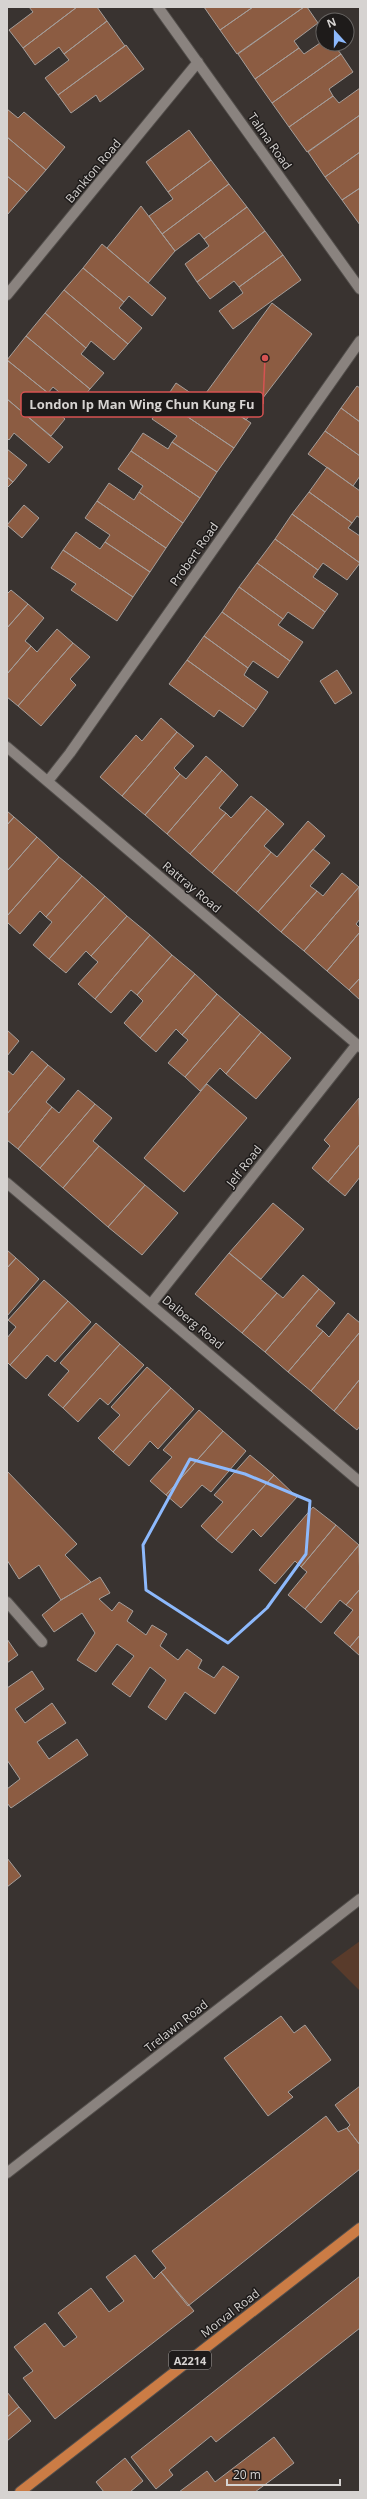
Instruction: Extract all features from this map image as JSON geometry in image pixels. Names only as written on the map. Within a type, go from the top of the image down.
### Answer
[{"type":"main road","name":"Morval Road","points":[[20,2492],[360,2228]]},
{"type":"street","name":"Talma Road","points":[[158,7],[360,288]]},
{"type":"street","name":"Bankton Road","points":[[7,295],[198,62]]},
{"type":"street","name":"Probert Road","points":[[48,781],[70,753],[350,353],[360,341]]},
{"type":"street","name":"Rattray Road","points":[[7,747],[358,1045]]},
{"type":"street","name":"Jelf Road","points":[[151,1304],[358,1045]]},
{"type":"street","name":"Dalberg Road","points":[[7,1183],[360,1482]]},
{"type":"street","points":[[7,1602],[42,1642]]},
{"type":"street","name":"Trelawn Road","points":[[7,2173],[360,1899]]},
{"type":"highlighted area","points":[[190,1459],[245,1474],[310,1501],[306,1554],[267,1608],[228,1643],[146,1590],[143,1545]]},
{"type":"shaded area","points":[[360,1941],[360,1991],[331,1962]]},
{"type":"building","points":[[29,7],[77,7],[23,48],[9,30],[33,12]]},
{"type":"building","points":[[77,7],[97,7],[107,21],[64,54],[59,47],[35,65],[23,48]]},
{"type":"building","points":[[204,7],[253,7],[220,30]]},
{"type":"building","points":[[253,7],[304,7],[237,54],[220,30]]},
{"type":"building","points":[[304,7],[307,7],[315,19],[315,25],[294,41],[299,48],[255,79],[238,54]]},
{"type":"building","points":[[107,21],[125,46],[58,95],[45,78],[69,60],[64,54]]},
{"type":"building","points":[[126,45],[144,69],[100,102],[96,95],[71,113],[58,95]]},
{"type":"building","points":[[315,46],[315,52],[339,52],[341,54],[272,103],[255,79],[299,48],[304,54]]},
{"type":"building","points":[[341,54],[353,72],[329,89],[333,96],[289,127],[272,103]]},
{"type":"building","points":[[360,88],[360,115],[307,152],[289,127],[333,96],[339,103]]},
{"type":"building","points":[[7,109],[18,118],[24,112],[65,147],[46,170],[7,137]]},
{"type":"building","points":[[360,115],[360,152],[325,177],[308,152]]},
{"type":"building","points":[[189,130],[211,160],[168,192],[146,162]]},
{"type":"building","points":[[7,137],[46,170],[27,192],[7,176]]},
{"type":"building","points":[[360,152],[360,188],[342,200],[325,177]]},
{"type":"building","points":[[211,160],[229,184],[162,234],[149,216],[173,199],[168,192]]},
{"type":"building","points":[[7,176],[27,192],[7,215]]},
{"type":"building","points":[[229,184],[247,207],[204,239],[199,233],[175,251],[162,234]]},
{"type":"building","points":[[360,188],[360,225],[342,200]]},
{"type":"building","points":[[141,206],[175,251],[148,283],[107,248]]},
{"type":"building","points":[[247,207],[265,231],[197,282],[185,264],[209,246],[204,239]]},
{"type":"building","points":[[265,231],[283,255],[239,287],[234,281],[210,299],[197,282]]},
{"type":"building","points":[[102,244],[166,298],[152,316],[129,296],[124,302],[83,268]]},
{"type":"building","points":[[283,255],[301,280],[233,329],[219,311],[243,293],[239,287]]},
{"type":"building","points":[[83,268],[124,302],[119,308],[142,328],[128,344],[64,290]]},
{"type":"building","points":[[64,290],[128,344],[114,360],[91,341],[86,348],[45,313]]},
{"type":"building","points":[[272,303],[312,334],[246,420],[206,393]]},
{"type":"building","points":[[45,313],[86,348],[81,354],[104,373],[90,389],[26,336]]},
{"type":"building","points":[[26,336],[90,389],[76,406],[53,387],[48,393],[7,360]]},
{"type":"building","points":[[7,360],[48,393],[42,399],[65,419],[51,436],[7,399]]},
{"type":"building","points":[[176,383],[201,400],[206,393],[251,423],[234,448],[164,401]]},
{"type":"building","points":[[357,386],[360,388],[360,422],[341,408]]},
{"type":"building","points":[[7,399],[63,447],[49,463],[14,433],[9,440],[7,438]]},
{"type":"building","points":[[164,401],[234,448],[217,472],[172,442],[177,436],[152,419]]},
{"type":"building","points":[[341,408],[360,422],[360,456],[325,431]]},
{"type":"building","points":[[325,431],[360,456],[360,476],[353,486],[308,454]]},
{"type":"building","points":[[143,433],[168,449],[172,442],[217,472],[200,498],[131,451]]},
{"type":"building","points":[[7,449],[27,465],[13,482],[7,477]]},
{"type":"building","points":[[131,451],[200,498],[183,523],[139,492],[143,486],[118,469]]},
{"type":"building","points":[[327,467],[360,491],[360,518],[357,516],[352,523],[309,492]]},
{"type":"building","points":[[7,477],[13,482],[7,488]]},
{"type":"building","points":[[109,483],[134,500],[139,492],[183,523],[166,548],[97,501]]},
{"type":"building","points":[[309,492],[352,523],[348,528],[360,536],[360,563],[292,514]]},
{"type":"building","points":[[97,501],[166,548],[150,572],[105,542],[110,535],[85,518]]},
{"type":"building","points":[[24,505],[39,518],[22,538],[7,525]]},
{"type":"building","points":[[292,514],[360,563],[347,580],[323,563],[318,570],[275,539]]},
{"type":"building","points":[[76,532],[100,549],[105,542],[150,572],[133,597],[63,550]]},
{"type":"building","points":[[275,539],[318,570],[313,577],[338,594],[325,612],[257,563]]},
{"type":"building","points":[[63,550],[133,597],[117,621],[71,590],[76,584],[51,568]]},
{"type":"building","points":[[257,563],[325,612],[313,629],[288,612],[283,619],[239,587]]},
{"type":"building","points":[[239,587],[283,619],[278,625],[303,642],[290,661],[222,612]]},
{"type":"building","points":[[11,590],[28,604],[7,628],[7,594]]},
{"type":"building","points":[[28,604],[44,618],[25,641],[31,646],[7,674],[7,628]]},
{"type":"building","points":[[222,612],[290,661],[278,678],[253,661],[248,668],[204,636]]},
{"type":"building","points":[[57,629],[73,643],[18,706],[7,697],[7,674],[31,646],[37,652]]},
{"type":"building","points":[[204,636],[248,668],[244,675],[268,692],[256,710],[187,660]]},
{"type":"building","points":[[73,643],[90,657],[70,679],[76,685],[41,726],[18,706]]},
{"type":"building","points":[[187,660],[256,710],[243,727],[219,710],[214,717],[169,684]]},
{"type":"building","points":[[337,670],[352,693],[335,704],[320,681]]},
{"type":"building","points":[[161,718],[177,732],[122,796],[100,777],[136,735],[142,741]]},
{"type":"building","points":[[177,732],[194,746],[174,768],[180,774],[145,815],[122,796]]},
{"type":"building","points":[[206,756],[222,770],[167,834],[145,815],[180,774],[186,779]]},
{"type":"building","points":[[222,770],[238,785],[219,808],[226,813],[190,854],[167,834]]},
{"type":"building","points":[[251,796],[267,809],[212,873],[190,854],[226,813],[231,818]]},
{"type":"building","points":[[267,809],[284,824],[264,846],[271,852],[236,893],[212,873]]},
{"type":"building","points":[[7,811],[14,817],[7,825]]},
{"type":"building","points":[[14,817],[37,837],[7,871],[7,825]]},
{"type":"building","points":[[308,821],[325,836],[258,912],[236,893],[271,852],[277,857]]},
{"type":"building","points":[[37,837],[59,857],[7,916],[7,871]]},
{"type":"building","points":[[313,849],[330,863],[310,886],[317,891],[281,932],[258,912]]},
{"type":"building","points":[[59,857],[82,876],[46,917],[40,911],[20,934],[7,922],[7,916]]},
{"type":"building","points":[[342,873],[359,887],[304,951],[281,932],[317,891],[323,896]]},
{"type":"building","points":[[82,876],[105,896],[49,959],[33,945],[52,922],[46,917]]},
{"type":"building","points":[[359,887],[360,919],[356,924],[360,928],[360,932],[327,971],[304,951]]},
{"type":"building","points":[[105,896],[127,916],[91,956],[86,951],[66,973],[49,959]]},
{"type":"building","points":[[127,916],[150,935],[95,999],[78,984],[98,962],[91,956]]},
{"type":"building","points":[[360,932],[360,978],[349,990],[327,971]]},
{"type":"building","points":[[150,935],[172,955],[137,995],[131,990],[111,1013],[95,999]]},
{"type":"building","points":[[172,955],[195,974],[140,1038],[124,1023],[143,1001],[137,995]]},
{"type":"building","points":[[195,974],[217,994],[182,1035],[176,1029],[156,1052],[140,1038]]},
{"type":"building","points":[[360,978],[360,1000],[349,990]]},
{"type":"building","points":[[217,994],[240,1014],[185,1077],[168,1063],[188,1040],[182,1035]]},
{"type":"building","points":[[240,1014],[261,1032],[226,1074],[220,1068],[200,1091],[185,1077]]},
{"type":"building","points":[[7,1030],[19,1041],[7,1056]]},
{"type":"building","points":[[261,1032],[291,1058],[256,1099],[226,1074]]},
{"type":"building","points":[[32,1051],[48,1065],[7,1114],[7,1070],[13,1075]]},
{"type":"building","points":[[48,1065],[65,1079],[46,1102],[52,1107],[18,1149],[7,1140],[7,1114]]},
{"type":"building","points":[[207,1084],[247,1118],[184,1192],[144,1158]]},
{"type":"building","points":[[78,1090],[95,1104],[40,1168],[18,1149],[52,1107],[59,1113]]},
{"type":"building","points":[[359,1098],[360,1144],[328,1182],[312,1168],[330,1146],[324,1140]]},
{"type":"building","points":[[95,1104],[112,1118],[93,1141],[99,1146],[63,1188],[40,1168]]},
{"type":"building","points":[[360,1144],[360,1177],[345,1196],[328,1182]]},
{"type":"building","points":[[99,1146],[145,1185],[108,1227],[63,1188]]},
{"type":"building","points":[[145,1185],[178,1213],[142,1255],[108,1227]]},
{"type":"building","points":[[273,1203],[304,1229],[261,1279],[229,1253]]},
{"type":"building","points":[[7,1250],[16,1258],[7,1268]]},
{"type":"building","points":[[229,1253],[277,1293],[242,1333],[195,1294]]},
{"type":"building","points":[[16,1258],[39,1279],[7,1316],[7,1268]]},
{"type":"building","points":[[303,1275],[319,1289],[265,1352],[242,1333],[277,1293],[283,1298]]},
{"type":"building","points":[[44,1280],[68,1301],[10,1365],[7,1362],[7,1338],[16,1327],[8,1320]]},
{"type":"building","points":[[319,1289],[335,1303],[316,1326],[323,1331],[288,1372],[265,1352]]},
{"type":"building","points":[[68,1301],[91,1322],[55,1362],[47,1355],[26,1379],[10,1365]]},
{"type":"building","points":[[348,1313],[360,1323],[360,1332],[311,1391],[288,1372],[323,1331],[329,1337]]},
{"type":"building","points":[[96,1323],[120,1344],[63,1408],[48,1395],[69,1371],[60,1363]]},
{"type":"building","points":[[360,1332],[360,1379],[334,1411],[311,1391]]},
{"type":"building","points":[[120,1344],[144,1365],[108,1405],[100,1398],[78,1422],[63,1408]]},
{"type":"building","points":[[147,1367],[171,1388],[113,1452],[98,1438],[120,1415],[111,1407]]},
{"type":"building","points":[[360,1379],[360,1426],[357,1430],[334,1411]]},
{"type":"building","points":[[171,1388],[194,1409],[158,1449],[150,1441],[129,1466],[113,1452]]},
{"type":"building","points":[[199,1410],[223,1431],[166,1495],[150,1481],[172,1457],[163,1450]]},
{"type":"building","points":[[223,1431],[246,1451],[211,1492],[202,1485],[181,1508],[166,1495]]},
{"type":"building","points":[[250,1455],[274,1475],[216,1540],[201,1526],[223,1502],[214,1495]]},
{"type":"building","points":[[7,1471],[77,1544],[65,1555],[91,1582],[61,1600],[39,1565],[19,1579],[7,1560]]},
{"type":"building","points":[[274,1475],[297,1497],[261,1537],[253,1529],[232,1553],[216,1540]]},
{"type":"building","points":[[313,1507],[336,1525],[301,1567],[295,1561],[275,1584],[259,1570]]},
{"type":"building","points":[[336,1525],[359,1545],[305,1609],[288,1595],[307,1572],[301,1567]]},
{"type":"building","points":[[359,1545],[360,1589],[346,1605],[340,1600],[321,1623],[305,1609]]},
{"type":"building","points":[[100,1577],[110,1593],[99,1599],[112,1611],[119,1602],[133,1611],[127,1621],[146,1635],[152,1625],[167,1634],[160,1646],[178,1660],[187,1649],[202,1660],[198,1668],[214,1678],[223,1666],[239,1677],[215,1714],[185,1692],[166,1720],[148,1707],[166,1680],[150,1667],[130,1697],[112,1684],[134,1656],[117,1644],[96,1672],[77,1660],[95,1633],[82,1613],[54,1632],[42,1615],[61,1600]]},
{"type":"building","points":[[360,1589],[360,1635],[350,1647],[334,1633],[353,1610],[346,1605]]},
{"type":"building","points":[[360,1635],[360,1656],[350,1647]]},
{"type":"building","points":[[7,1639],[18,1655],[7,1663]]},
{"type":"building","points":[[32,1671],[44,1689],[15,1709],[25,1723],[52,1703],[66,1723],[37,1742],[49,1759],[77,1739],[88,1755],[11,1808],[7,1803],[7,1789],[20,1779],[7,1760],[7,1688]]},
{"type":"building","points":[[7,1858],[21,1876],[7,1887]]},
{"type":"building","points":[[281,2016],[294,2033],[305,2025],[331,2060],[288,2092],[293,2097],[268,2116],[224,2058]]},
{"type":"building","points":[[360,2086],[360,2145],[347,2128],[350,2125],[335,2105]]},
{"type":"building","points":[[326,2116],[338,2132],[347,2128],[360,2145],[360,2169],[188,2306],[161,2272],[166,2268],[152,2251]]},
{"type":"building","points":[[135,2255],[154,2279],[161,2272],[194,2311],[55,2419],[23,2378],[33,2371],[14,2347],[45,2323],[64,2347],[77,2337],[58,2313],[91,2288],[109,2312],[124,2301],[106,2277]]},
{"type":"building","points":[[360,2276],[360,2328],[216,2442],[211,2436],[169,2470],[173,2475],[156,2489],[131,2457]]},
{"type":"building","points":[[7,2392],[19,2407],[7,2417]]},
{"type":"building","points":[[19,2407],[31,2421],[7,2441],[7,2417]]},
{"type":"building","points":[[274,2437],[294,2463],[255,2492],[179,2492],[207,2471],[215,2482]]},
{"type":"building","points":[[125,2458],[143,2481],[130,2492],[104,2492],[96,2482]]},
{"type":"place","name":"London Ip Man Wing Chun Kung Fu","points":[[265,358]]}]
